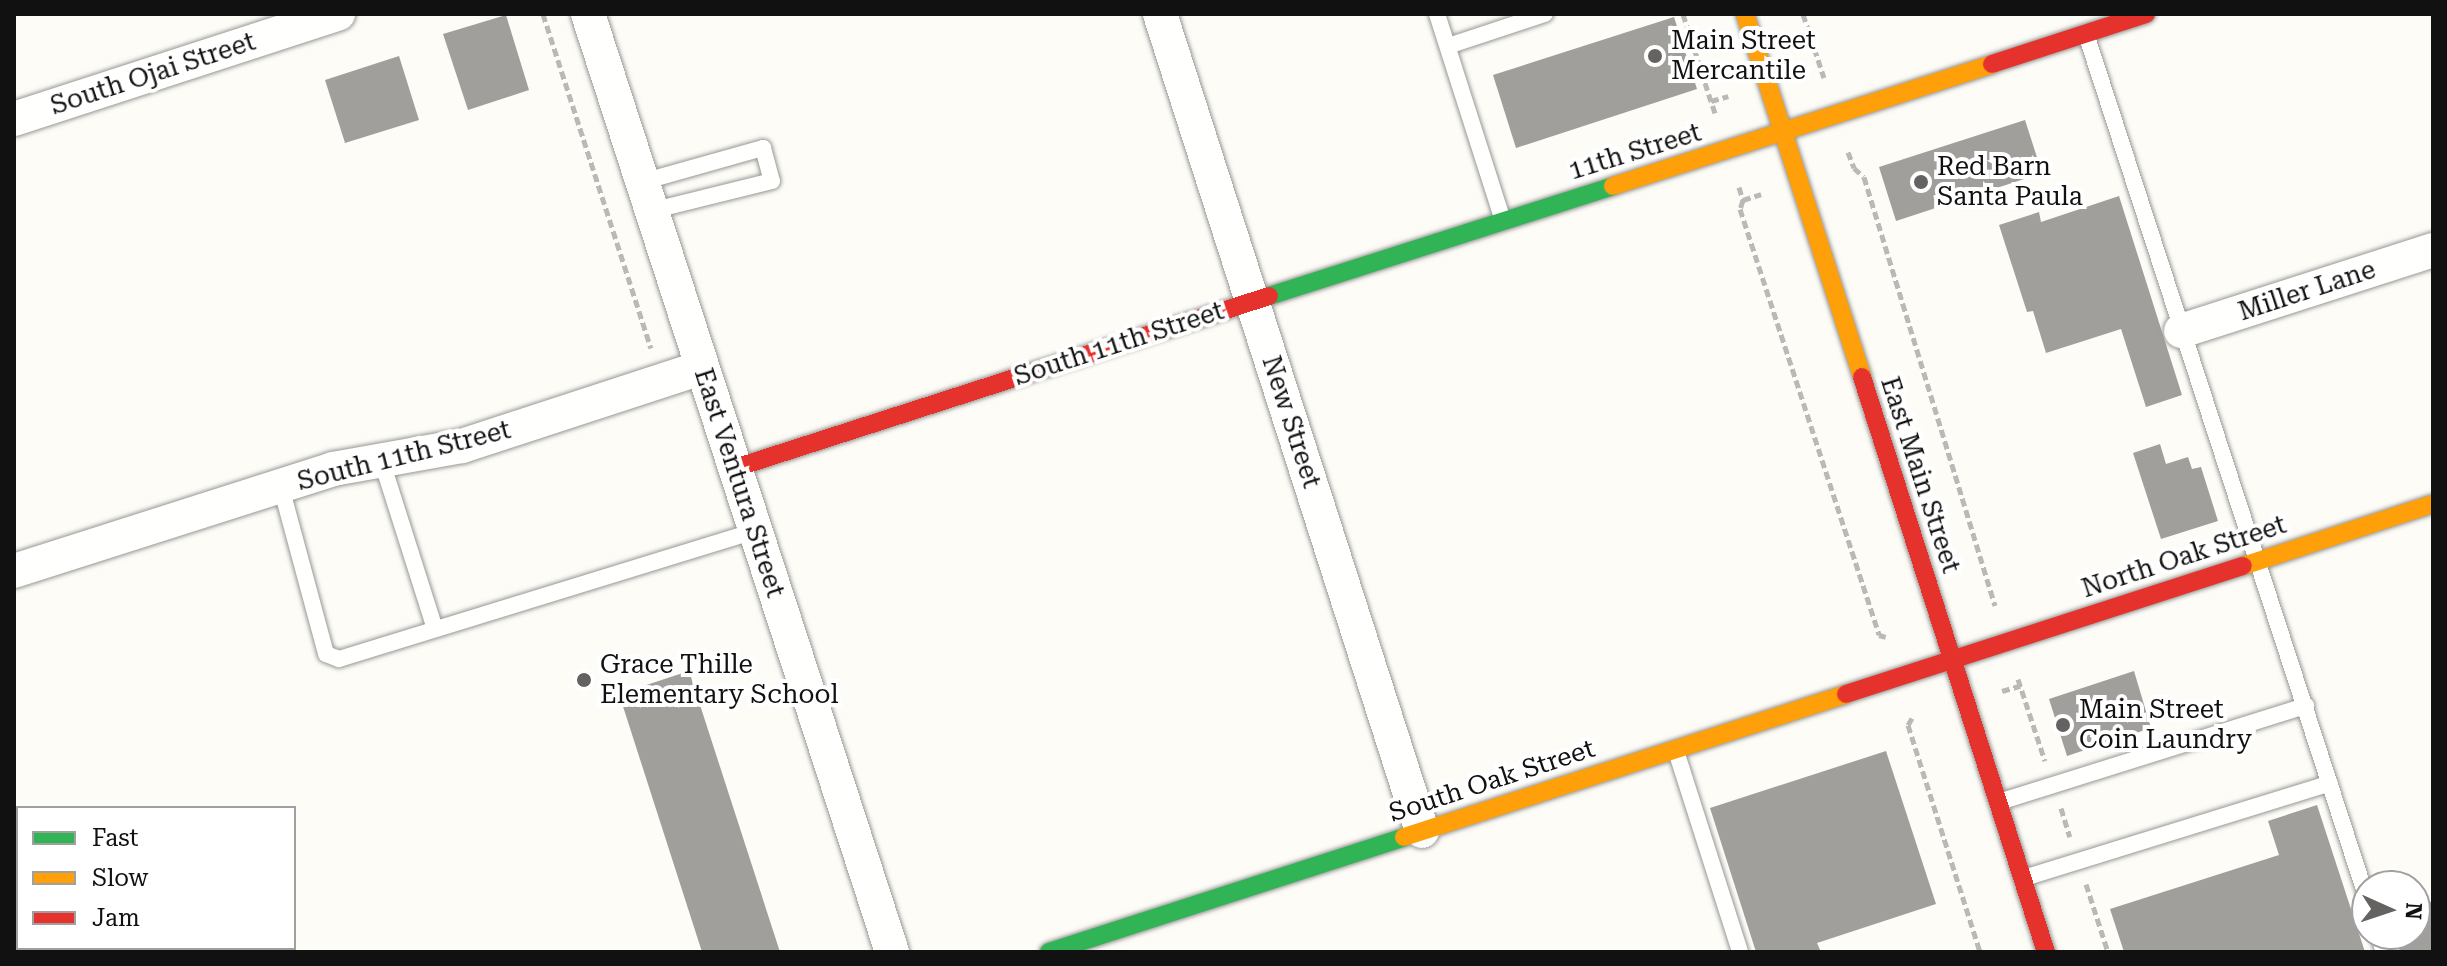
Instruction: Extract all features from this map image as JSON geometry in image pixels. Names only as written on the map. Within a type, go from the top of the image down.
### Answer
[{"type":"street","name":"South Ojai Street","points":[[14,119],[338,14]]},
{"type":"street","name":"East Ventura Street","points":[[588,14],[892,952]]},
{"type":"street","name":"New Street","points":[[1160,14],[1422,831]]},
{"type":"street","name":"East Main Street","points":[[1745,14],[2046,952]]},
{"type":"street","name":"11th Street","points":[[1503,220],[1836,116],[2146,14]]},
{"type":"street","name":"South 11th Street","points":[[735,468],[1503,220]]},
{"type":"street","name":"Miller Lane","points":[[2181,331],[2433,250]]},
{"type":"street","name":"South 11th Street","points":[[14,571],[333,469],[462,446],[701,368]]},
{"type":"street","name":"North Oak Street","points":[[1952,660],[2433,504]]},
{"type":"street","name":"South Oak Street","points":[[1049,952],[1952,660]]},
{"type":"lane","points":[[1437,14],[1503,220]]},
{"type":"lane","points":[[1448,46],[1545,14]]},
{"type":"lane","points":[[2079,14],[2358,870]]},
{"type":"lane","points":[[763,148],[772,181],[647,197],[763,148]]},
{"type":"lane","points":[[382,462],[435,629]]},
{"type":"lane","points":[[281,487],[326,654],[339,659],[756,531]]},
{"type":"lane","points":[[1998,802],[2306,706]]},
{"type":"lane","points":[[1675,749],[1740,952]]},
{"type":"lane","points":[[2023,878],[2330,783]]},
{"type":"path","points":[[543,14],[662,380]]},
{"type":"path","points":[[1683,14],[1711,101]]},
{"type":"path","points":[[1803,14],[1854,168],[1864,177],[2006,642],[2108,952]]},
{"type":"path","points":[[1743,200],[1740,209],[1879,635],[1887,638]]},
{"type":"path","points":[[1912,718],[1908,725],[1980,952]]},
{"type":"building","points":[[506,15],[529,90],[468,110],[443,34]]},
{"type":"building","points":[[1674,17],[1697,89],[1516,148],[1493,75]]},
{"type":"building","points":[[399,56],[419,120],[345,143],[325,80]]},
{"type":"building","points":[[2025,120],[2042,173],[1896,221],[1879,167]]},
{"type":"building","points":[[2119,196],[2182,395],[2146,407],[2121,329],[2046,353],[2033,311],[2027,312],[1999,225],[2039,212],[2041,222]]},
{"type":"building","points":[[2160,444],[2166,464],[2188,457],[2192,469],[2201,467],[2218,521],[2161,539],[2133,453]]},
{"type":"building","points":[[689,671],[780,952],[702,952],[619,694]]},
{"type":"building","points":[[2134,671],[2151,728],[2067,756],[2049,699]]},
{"type":"building","points":[[1886,751],[1936,904],[1817,943],[1821,952],[1756,952],[1710,808]]},
{"type":"building","points":[[2317,805],[2351,909],[2351,950],[2365,952],[2124,952],[2110,909],[2279,855],[2268,821]]},
{"type":"building","points":[[2431,902],[2433,952],[2400,952],[2431,950]]},
{"type":"traffic: fast","points":[[1269,296],[1613,186]]},
{"type":"traffic: fast","points":[[1049,952],[1404,837]]},
{"type":"traffic: slow","points":[[1745,14],[1862,377]]},
{"type":"traffic: slow","points":[[1613,186],[1992,64]]},
{"type":"traffic: slow","points":[[2243,566],[2433,504]]},
{"type":"traffic: slow","points":[[1404,837],[1846,694]]},
{"type":"traffic: jam","points":[[1992,64],[2146,14]]},
{"type":"traffic: jam","points":[[735,468],[1269,296]]},
{"type":"traffic: jam","points":[[1862,377],[2046,952]]},
{"type":"traffic: jam","points":[[1846,694],[2243,566]]},
{"type":"place","name":"Main Street Mercantile","points":[[1655,56]]},
{"type":"place","name":"Red Barn Santa Paula","points":[[1921,182]]},
{"type":"place","name":"Grace Thille Elementary School","points":[[584,680]]},
{"type":"place","name":"Main Street Coin Laundry","points":[[2063,725]]}]
